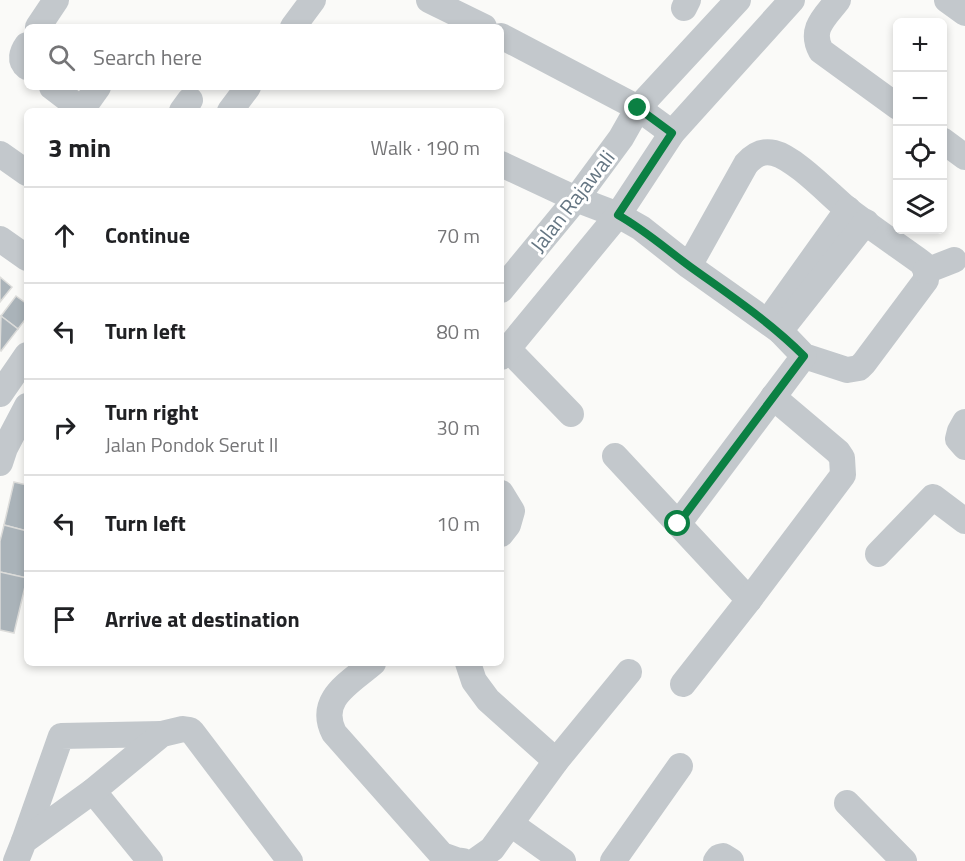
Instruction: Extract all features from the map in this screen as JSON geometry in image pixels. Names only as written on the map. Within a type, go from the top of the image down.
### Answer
[{"type":"street","points":[[40,24],[56,0]]},
{"type":"street","points":[[295,24],[313,0]]},
{"type":"street","points":[[429,0],[478,24]]},
{"type":"street","name":"Jalan Rajawali","points":[[504,286],[576,199],[621,138],[638,108],[738,0]]},
{"type":"street","points":[[571,414],[505,353],[618,215],[672,133],[792,0]]},
{"type":"street","points":[[838,0],[818,27],[815,40],[820,51],[893,104]]},
{"type":"street","points":[[947,0],[965,13]]},
{"type":"street","points":[[504,38],[638,108],[672,133]]},
{"type":"street","points":[[56,90],[78,108]]},
{"type":"street","points":[[82,108],[96,90]]},
{"type":"street","points":[[232,108],[246,90]]},
{"type":"street","points":[[947,143],[965,156]]},
{"type":"street","points":[[504,165],[576,199],[618,215],[641,228],[689,266],[773,326],[804,356],[847,370],[859,368],[926,280],[926,272],[922,263],[857,216],[789,160],[775,153],[763,152],[753,156],[746,164],[689,266]]},
{"type":"street","points":[[0,154],[24,171]]},
{"type":"street","points":[[773,326],[857,216]]},
{"type":"street","points":[[0,239],[24,256]]},
{"type":"street","points":[[926,272],[954,260]]},
{"type":"street","points":[[678,524],[804,356]]},
{"type":"street","points":[[0,394],[24,359]]},
{"type":"street","points":[[683,684],[843,475],[842,458],[838,452],[773,397]]},
{"type":"street","points":[[0,463],[4,448],[24,411]]},
{"type":"street","points":[[965,422],[958,438],[965,447]]},
{"type":"street","points":[[615,456],[749,600]]},
{"type":"street","points":[[878,554],[933,497],[965,521]]},
{"type":"street","points":[[504,498],[512,511],[504,530]]},
{"type":"street","points":[[370,666],[333,698],[329,707],[330,724],[334,733],[442,855],[463,861]]},
{"type":"street","points":[[469,666],[474,681],[488,700],[556,761]]},
{"type":"street","points":[[475,861],[492,849],[556,761],[629,672]]},
{"type":"street","points":[[20,851],[62,736],[162,734],[190,729],[290,861]]},
{"type":"street","points":[[20,851],[162,734]]},
{"type":"street","points":[[613,861],[680,766]]},
{"type":"street","points":[[93,791],[150,861]]},
{"type":"street","points":[[847,803],[904,861]]},
{"type":"street","points":[[511,824],[563,861]]},
{"type":"street","points":[[592,861],[597,858],[606,861]]},
{"type":"building","points":[[0,277],[12,287],[0,302]]},
{"type":"building","points":[[16,296],[24,302],[24,321],[18,329],[1,316]]},
{"type":"building","points":[[1,316],[18,329],[1,351],[0,350]]},
{"type":"building","points":[[14,482],[24,484],[24,530],[4,525]]},
{"type":"building","points":[[4,525],[24,530],[24,577],[0,572],[0,541]]},
{"type":"building","points":[[0,572],[24,577],[24,591],[14,633],[0,630]]},
{"type":"route","points":[[638,108],[672,133],[618,215],[641,228],[689,266],[780,331],[804,356],[678,524]]}]
